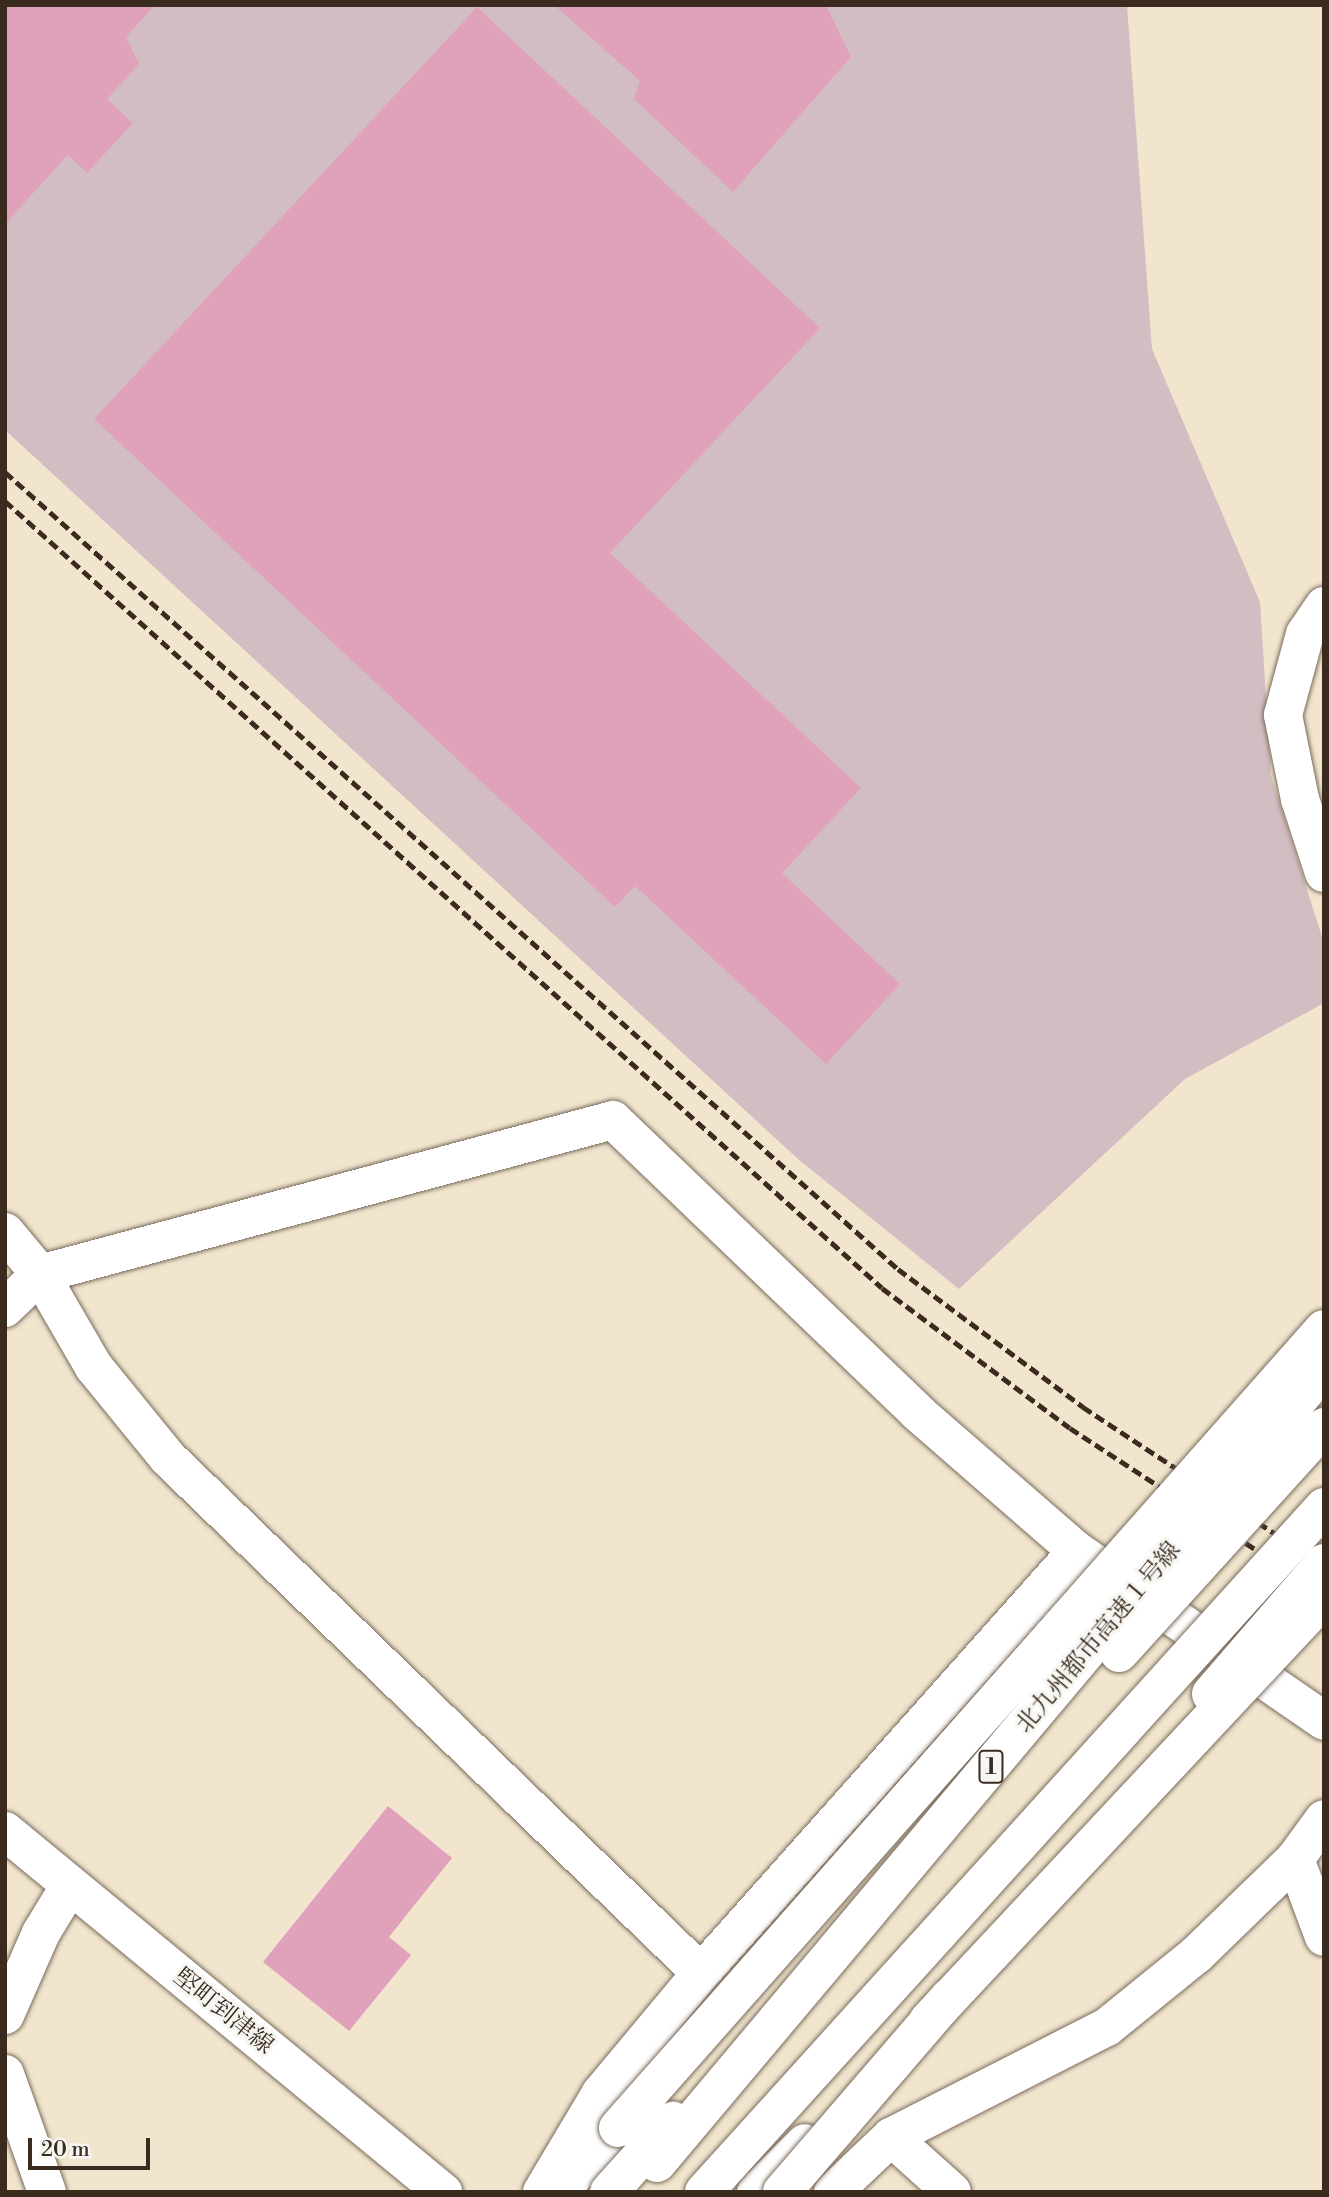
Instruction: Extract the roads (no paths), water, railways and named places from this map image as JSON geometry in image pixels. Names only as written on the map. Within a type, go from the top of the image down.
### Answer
[{"type":"main road","points":[[1324,606],[1305,634],[1283,715],[1300,799],[1324,873]]},
{"type":"main road","points":[[5,1308],[40,1274],[613,1120],[917,1412],[1077,1551],[1324,1721]]},
{"type":"main road","points":[[5,1232],[40,1274],[94,1367],[167,1458],[701,1973]]},
{"type":"main road","points":[[559,2192],[1324,1329]]},
{"type":"main road","name":"北九州都市高速１号線","points":[[657,2163],[1324,1369]]},
{"type":"main road","points":[[609,2192],[1324,1395]]},
{"type":"main road","name":"北九州都市高速１号線","points":[[631,2192],[1324,1427]]},
{"type":"main road","points":[[720,2192],[1324,1492]]},
{"type":"main road","points":[[704,2192],[1324,1507]]},
{"type":"main road","points":[[542,2192],[601,2093],[701,1973],[1077,1551]]},
{"type":"main road","points":[[782,2192],[1324,1563]]},
{"type":"main road","points":[[756,2192],[928,2021],[1324,1598]]},
{"type":"main road","points":[[833,2192],[891,2137],[1107,2027],[1196,1955],[1295,1859],[1324,1819]]},
{"type":"main road","name":"堅町到津線","points":[[5,1831],[69,1887],[443,2192]]},
{"type":"main road","points":[[1295,1859],[1324,1937]]},
{"type":"main road","points":[[5,2015],[41,1933],[69,1887]]},
{"type":"main road","points":[[5,2074],[41,2188]]},
{"type":"main road","points":[[891,2137],[952,2192]]},
{"type":"railway","points":[[5,472],[898,1269],[1083,1407],[1324,1566]]},
{"type":"railway","points":[[5,501],[882,1288],[1070,1428],[1324,1594]]}]
